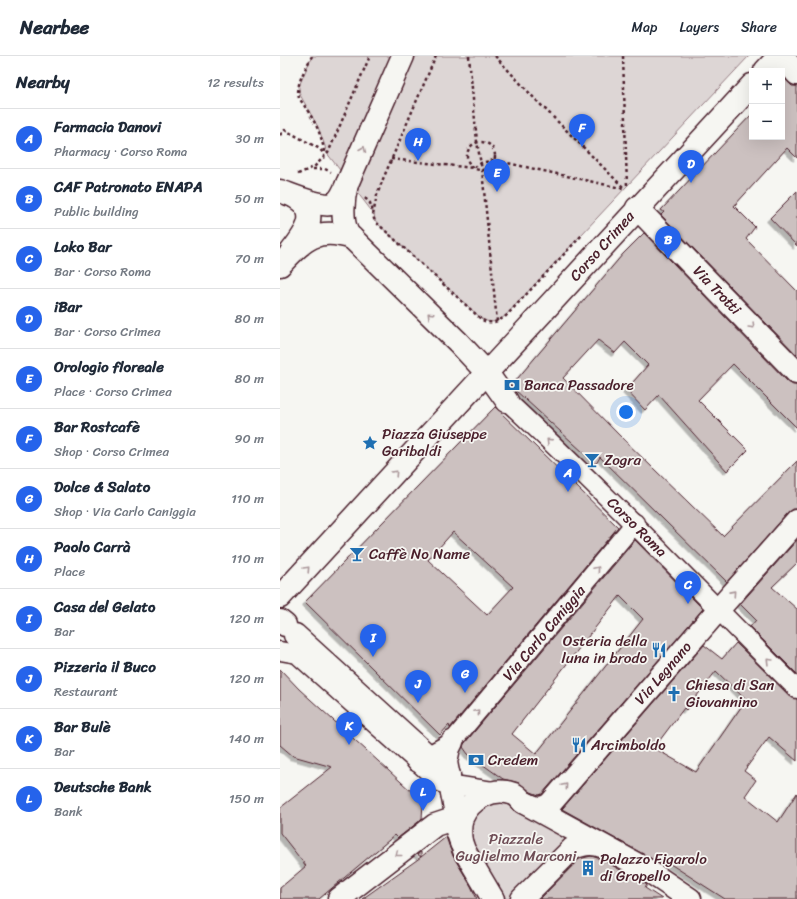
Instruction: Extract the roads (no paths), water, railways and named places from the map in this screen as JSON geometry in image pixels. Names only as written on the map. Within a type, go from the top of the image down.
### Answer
[{"type":"street","points":[[288,194],[320,204],[330,204],[335,202],[341,196],[402,56]]},
{"type":"street","points":[[768,68],[779,56]]},
{"type":"street","points":[[782,56],[797,74]]},
{"type":"street","name":"Corso Crimea","points":[[280,597],[454,410],[749,87]]},
{"type":"street","points":[[347,184],[344,198],[346,230],[352,238],[458,342],[487,373],[507,401]]},
{"type":"street","points":[[282,263],[306,232],[310,215],[302,202],[288,194]]},
{"type":"street","name":"Via Trotti","points":[[637,208],[797,373]]},
{"type":"street","points":[[282,263],[304,242],[314,236],[331,233],[352,238]]},
{"type":"street","points":[[458,342],[474,349],[492,353],[501,351],[515,342]]},
{"type":"street","name":"Corso Roma","points":[[507,401],[635,524],[797,689]]},
{"type":"street","name":"Via Legnano","points":[[523,802],[539,808],[543,808],[550,804],[797,521]]},
{"type":"street","name":"Via Carlo Caniggia","points":[[422,759],[452,742],[635,524]]},
{"type":"street","points":[[287,627],[422,759]]},
{"type":"street","points":[[280,651],[297,654],[447,781],[515,794],[523,802],[647,870],[690,899]]},
{"type":"street","points":[[452,742],[446,758],[447,781],[457,833],[468,858],[493,899]]},
{"type":"street","points":[[457,833],[466,811],[474,802],[483,795],[499,792]]},
{"type":"street","points":[[339,899],[435,825],[447,822],[457,833]]},
{"type":"street","points":[[522,899],[569,852],[575,848],[583,844],[593,844],[612,850]]},
{"type":"place","name":"Bar Rostcafè","points":[[582,147]]},
{"type":"place","name":"Paolo Carrà","points":[[418,161]]},
{"type":"place","name":"iBar","points":[[691,183]]},
{"type":"place","name":"Orologio floreale","points":[[497,192]]},
{"type":"place","name":"CAF Patronato ENAPA","points":[[668,259]]},
{"type":"place","name":"Banca Passadore","points":[[512,385]]},
{"type":"place","name":"Piazza Giuseppe Garibaldi","points":[[370,443]]},
{"type":"place","name":"Zogra","points":[[592,460]]},
{"type":"place","name":"Farmacia Danovi","points":[[568,492]]},
{"type":"place","name":"Caffè No Name","points":[[357,554]]},
{"type":"place","name":"Loko Bar","points":[[688,604]]},
{"type":"place","name":"Osteria della luna in brodo","points":[[659,650]]},
{"type":"place","name":"Casa del Gelato","points":[[373,657]]},
{"type":"place","name":"Dolce & Salato","points":[[465,693]]},
{"type":"place","name":"Chiesa di San Giovannino","points":[[674,694]]},
{"type":"place","name":"Pizzeria il Buco","points":[[418,703]]},
{"type":"place","name":"Bar Bulè","points":[[349,745]]},
{"type":"place","name":"Arcimboldo","points":[[579,745]]},
{"type":"place","name":"Credem","points":[[476,760]]},
{"type":"place","name":"Deutsche Bank","points":[[423,811]]},
{"type":"place","name":"Palazzo Figarolo di Gropello","points":[[588,868]]},
{"type":"park label","name":"Piazzale Guglielmo Marconi","points":[[516,848]]}]
